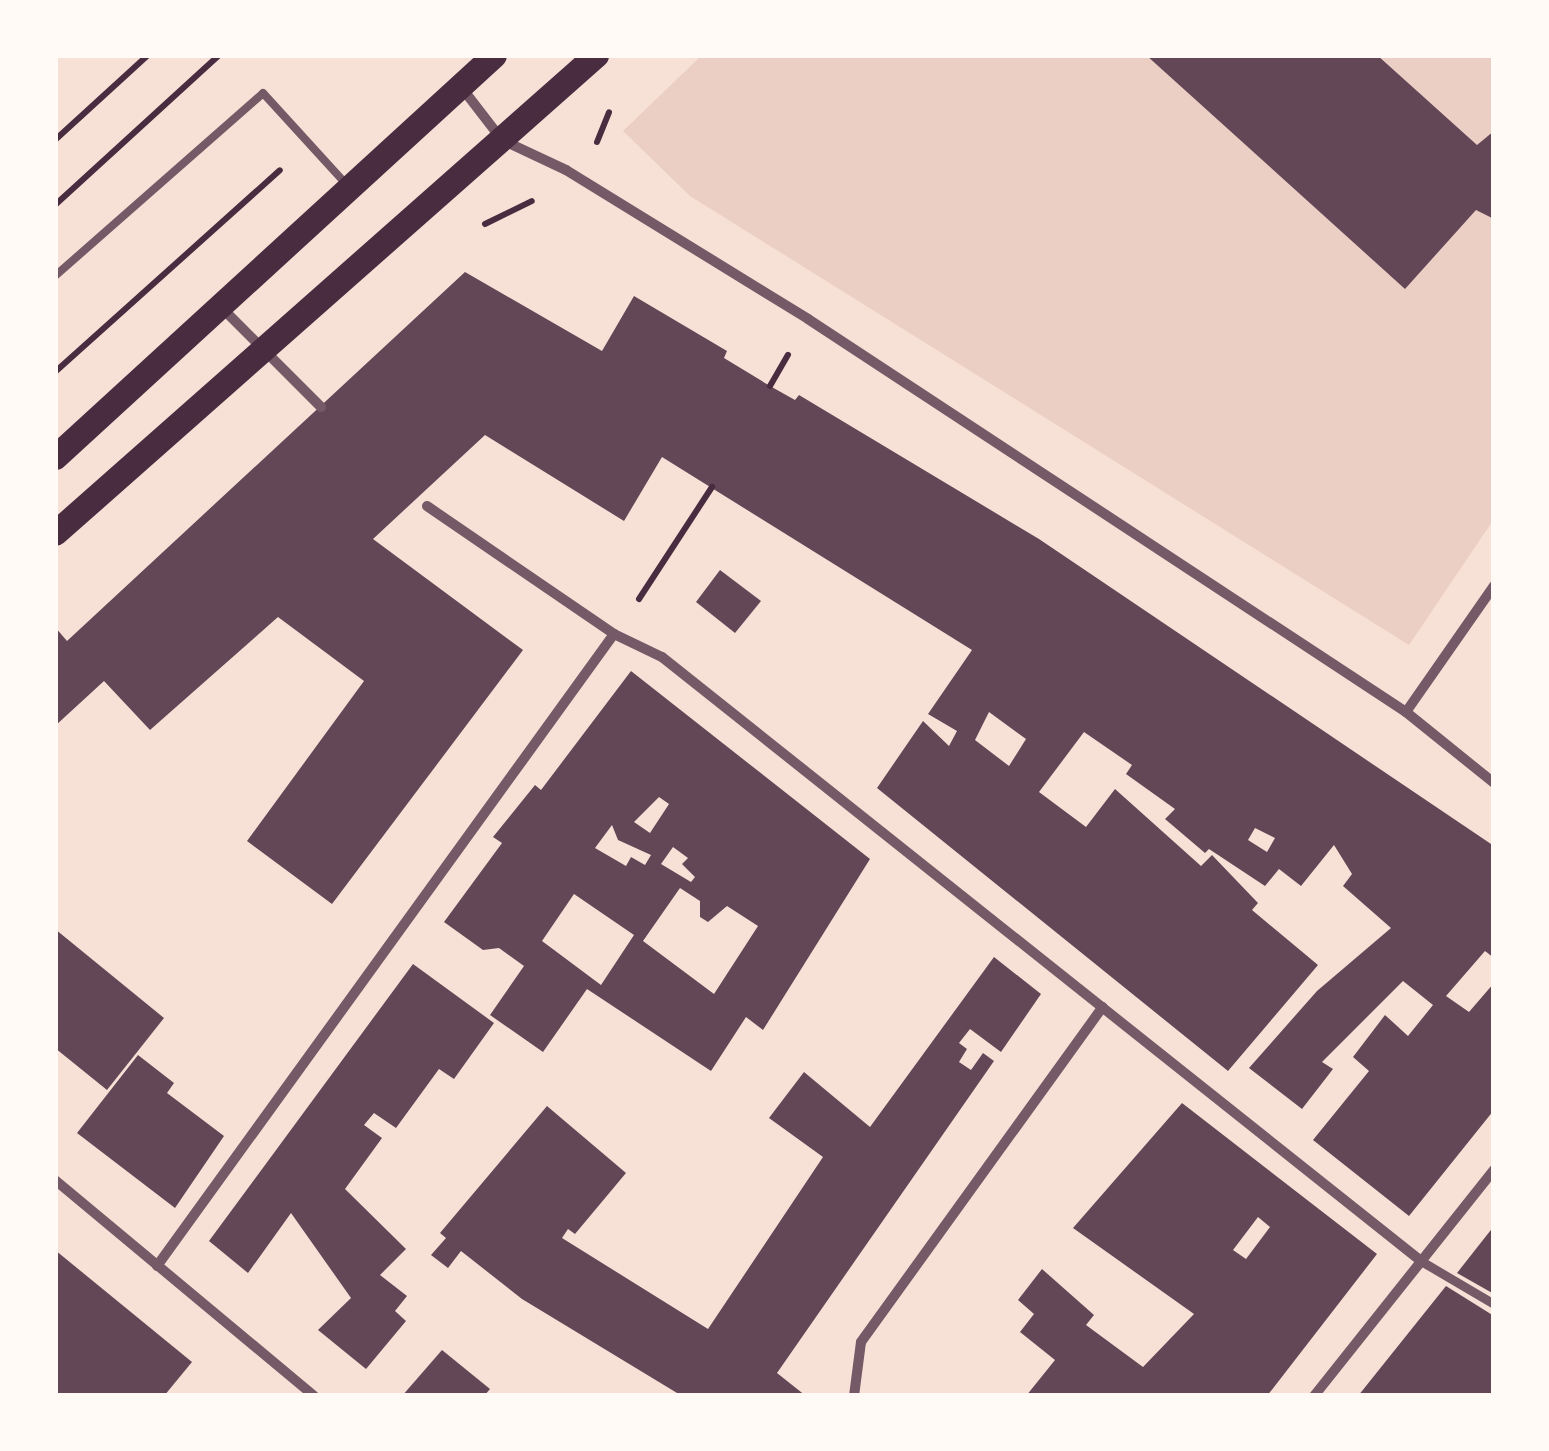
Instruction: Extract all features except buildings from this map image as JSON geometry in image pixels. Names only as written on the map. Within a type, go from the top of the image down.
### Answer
[{"type":"main road","points":[[55,456],[494,55]]},
{"type":"main road","points":[[55,533],[596,55]]},
{"type":"street","points":[[460,85],[502,140],[566,170],[808,319],[1406,712],[1494,783]]},
{"type":"street","points":[[220,306],[260,350],[321,406]]},
{"type":"street","points":[[427,506],[614,634],[662,657],[1421,1261],[1494,1304]]},
{"type":"street","points":[[1406,712],[1494,586]]},
{"type":"street","points":[[157,1266],[614,634]]},
{"type":"street","points":[[854,1396],[860,1342],[1103,1007]]},
{"type":"street","points":[[1314,1396],[1494,1170]]},
{"type":"street","points":[[55,1180],[314,1396]]},
{"type":"lane","points":[[55,276],[263,92],[348,186]]},
{"type":"path","points":[[55,140],[148,55]]},
{"type":"path","points":[[55,205],[219,55]]},
{"type":"path","points":[[55,372],[266,180],[313,147]]},
{"type":"path","points":[[480,226],[529,204]]},
{"type":"path","points":[[614,634],[712,487]]},
{"type":"shaded area","points":[[702,55],[1494,55],[1494,519],[1409,645],[690,196],[623,131]]}]
